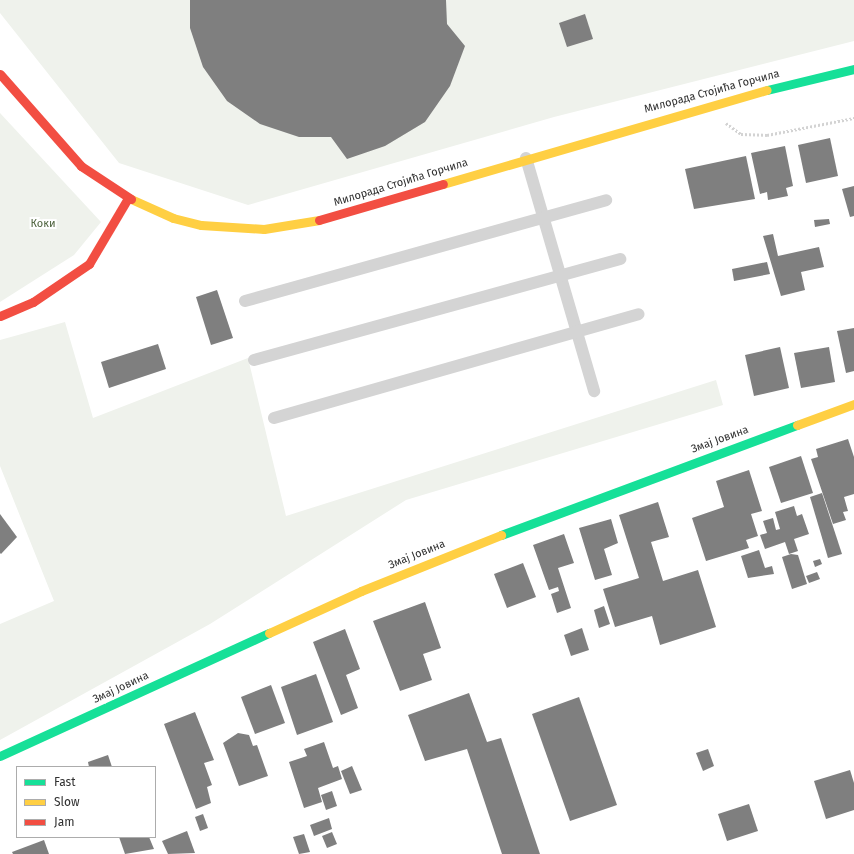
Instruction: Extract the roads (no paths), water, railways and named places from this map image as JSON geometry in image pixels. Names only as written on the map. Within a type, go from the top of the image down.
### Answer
[{"type":"street","name":"Милорада Стојића Горчила","points":[[0,74],[65,151],[100,182],[128,198],[173,218],[201,225],[229,229],[286,228],[729,99],[854,69]]},
{"type":"street","points":[[0,316],[33,302],[89,264],[128,198]]},
{"type":"street","name":"Змај Јовина","points":[[0,756],[360,591],[563,510],[854,404]]},
{"type":"lane","points":[[526,158],[594,391]]},
{"type":"lane","points":[[245,301],[542,216],[606,200]]},
{"type":"lane","points":[[254,360],[620,259]]},
{"type":"lane","points":[[274,418],[638,314]]},
{"type":"park label","name":"Коки","points":[[43,224]]}]
